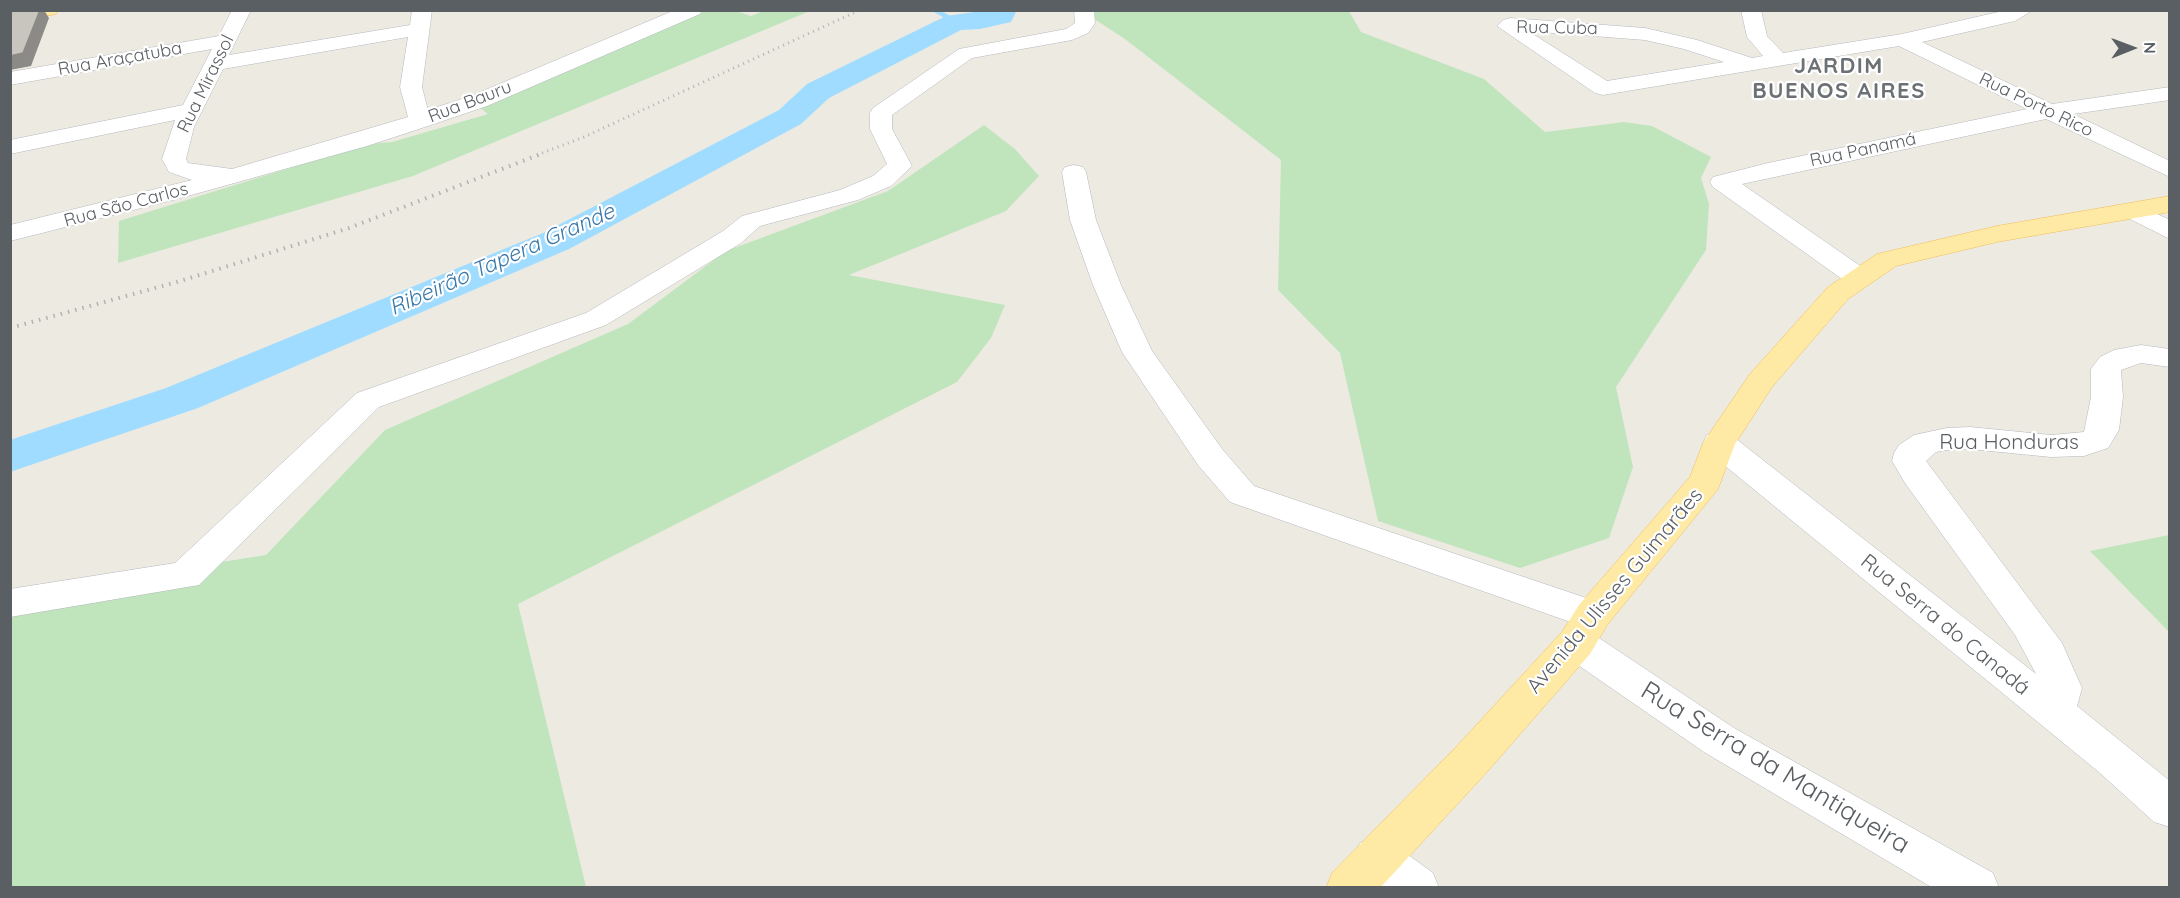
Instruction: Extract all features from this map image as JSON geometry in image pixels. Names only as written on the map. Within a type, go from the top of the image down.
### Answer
[{"type":"main road","points":[[10,17],[50,10]]},
{"type":"main road","name":"Avenida Ulisses Guimarães","points":[[1363,873],[1473,759],[1585,629],[1706,481],[1719,443],[1761,381],[1838,293],[1887,260],[1997,234],[2169,204]]},
{"type":"street","name":"Rua Mirassol","points":[[240,174],[187,172],[178,167],[174,159],[177,144],[192,110],[242,10]]},
{"type":"street","name":"Rua Bauru","points":[[240,174],[359,141],[488,98],[643,19],[693,10]]},
{"type":"street","points":[[10,603],[186,575],[368,400],[596,318],[732,237],[752,221],[849,195],[882,182],[900,166],[881,129],[880,113],[966,53],[1072,34],[1081,29],[1085,23],[1084,10]]},
{"type":"street","points":[[1751,10],[1756,38],[1776,59]]},
{"type":"street","points":[[1750,64],[1902,40],[2008,17],[2024,10]]},
{"type":"street","points":[[216,64],[421,20],[411,87],[420,121]]},
{"type":"street","name":"Rua Cuba","points":[[1510,24],[1577,27],[1645,34],[1690,44],[1750,64],[1603,88],[1507,26],[1510,24]]},
{"type":"street","name":"Rua Araçatuba","points":[[10,79],[229,40]]},
{"type":"street","name":"Rua Porto Rico","points":[[1902,40],[2169,170]]},
{"type":"street","name":"Rua Panamá","points":[[1859,278],[1722,182],[1768,170],[2050,111],[2169,93]]},
{"type":"street","points":[[10,147],[192,110]]},
{"type":"street","name":"Rua Serra da Mantiqueira","points":[[1074,172],[1083,220],[1107,285],[1137,352],[1210,457],[1242,494],[1585,629],[1719,740],[1976,888]]},
{"type":"street","name":"Rua São Carlos","points":[[10,233],[240,174]]},
{"type":"street","points":[[2133,212],[2169,231]]},
{"type":"street","name":"Rua Honduras","points":[[2051,711],[2058,703],[2062,688],[2048,654],[1917,475],[1909,461],[1911,453],[1926,443],[1947,439],[1970,438],[2071,447],[2096,440],[2103,430],[2107,397],[2106,369],[2125,356],[2141,354],[2169,357]]},
{"type":"street","name":"Rua Serra do Canadá","points":[[1719,443],[2115,760],[2169,808]]},
{"type":"street","points":[[1363,873],[1416,888]]},
{"type":"green space","points":[[703,11],[736,11],[751,16],[764,11],[810,11],[413,176],[118,263],[119,221],[367,144],[392,142],[488,114],[479,107]]},
{"type":"green space","points":[[1082,11],[1349,11],[1361,32],[1484,79],[1545,132],[1624,122],[1652,126],[1711,157],[1701,178],[1709,204],[1706,250],[1616,387],[1633,467],[1609,538],[1520,568],[1378,521],[1340,353],[1278,290],[1281,160],[1125,39]]},
{"type":"green space","points":[[984,125],[1015,149],[1039,176],[1006,211],[849,275],[1005,305],[991,338],[957,382],[518,604],[586,887],[11,888],[11,595],[266,555],[385,430],[628,324],[726,251],[888,191]]},
{"type":"green space","points":[[2170,535],[2169,632],[2090,551]]},
{"type":"building","points":[[40,10],[23,53],[10,56],[10,12]]},
{"type":"waterway","points":[[935,10],[956,22]]},
{"type":"waterway","name":"Ribeirão Tapera Grande","points":[[10,457],[182,398],[556,241],[790,117],[818,91],[956,22],[980,21],[1001,16],[1004,10]]},
{"type":"railway","points":[[537,155],[584,137],[860,10]]},
{"type":"railway","points":[[10,328],[177,282],[349,228],[541,154]]},
{"type":"district","name":"JARDIM BUENOS AIRES","points":[[1839,78]]}]
